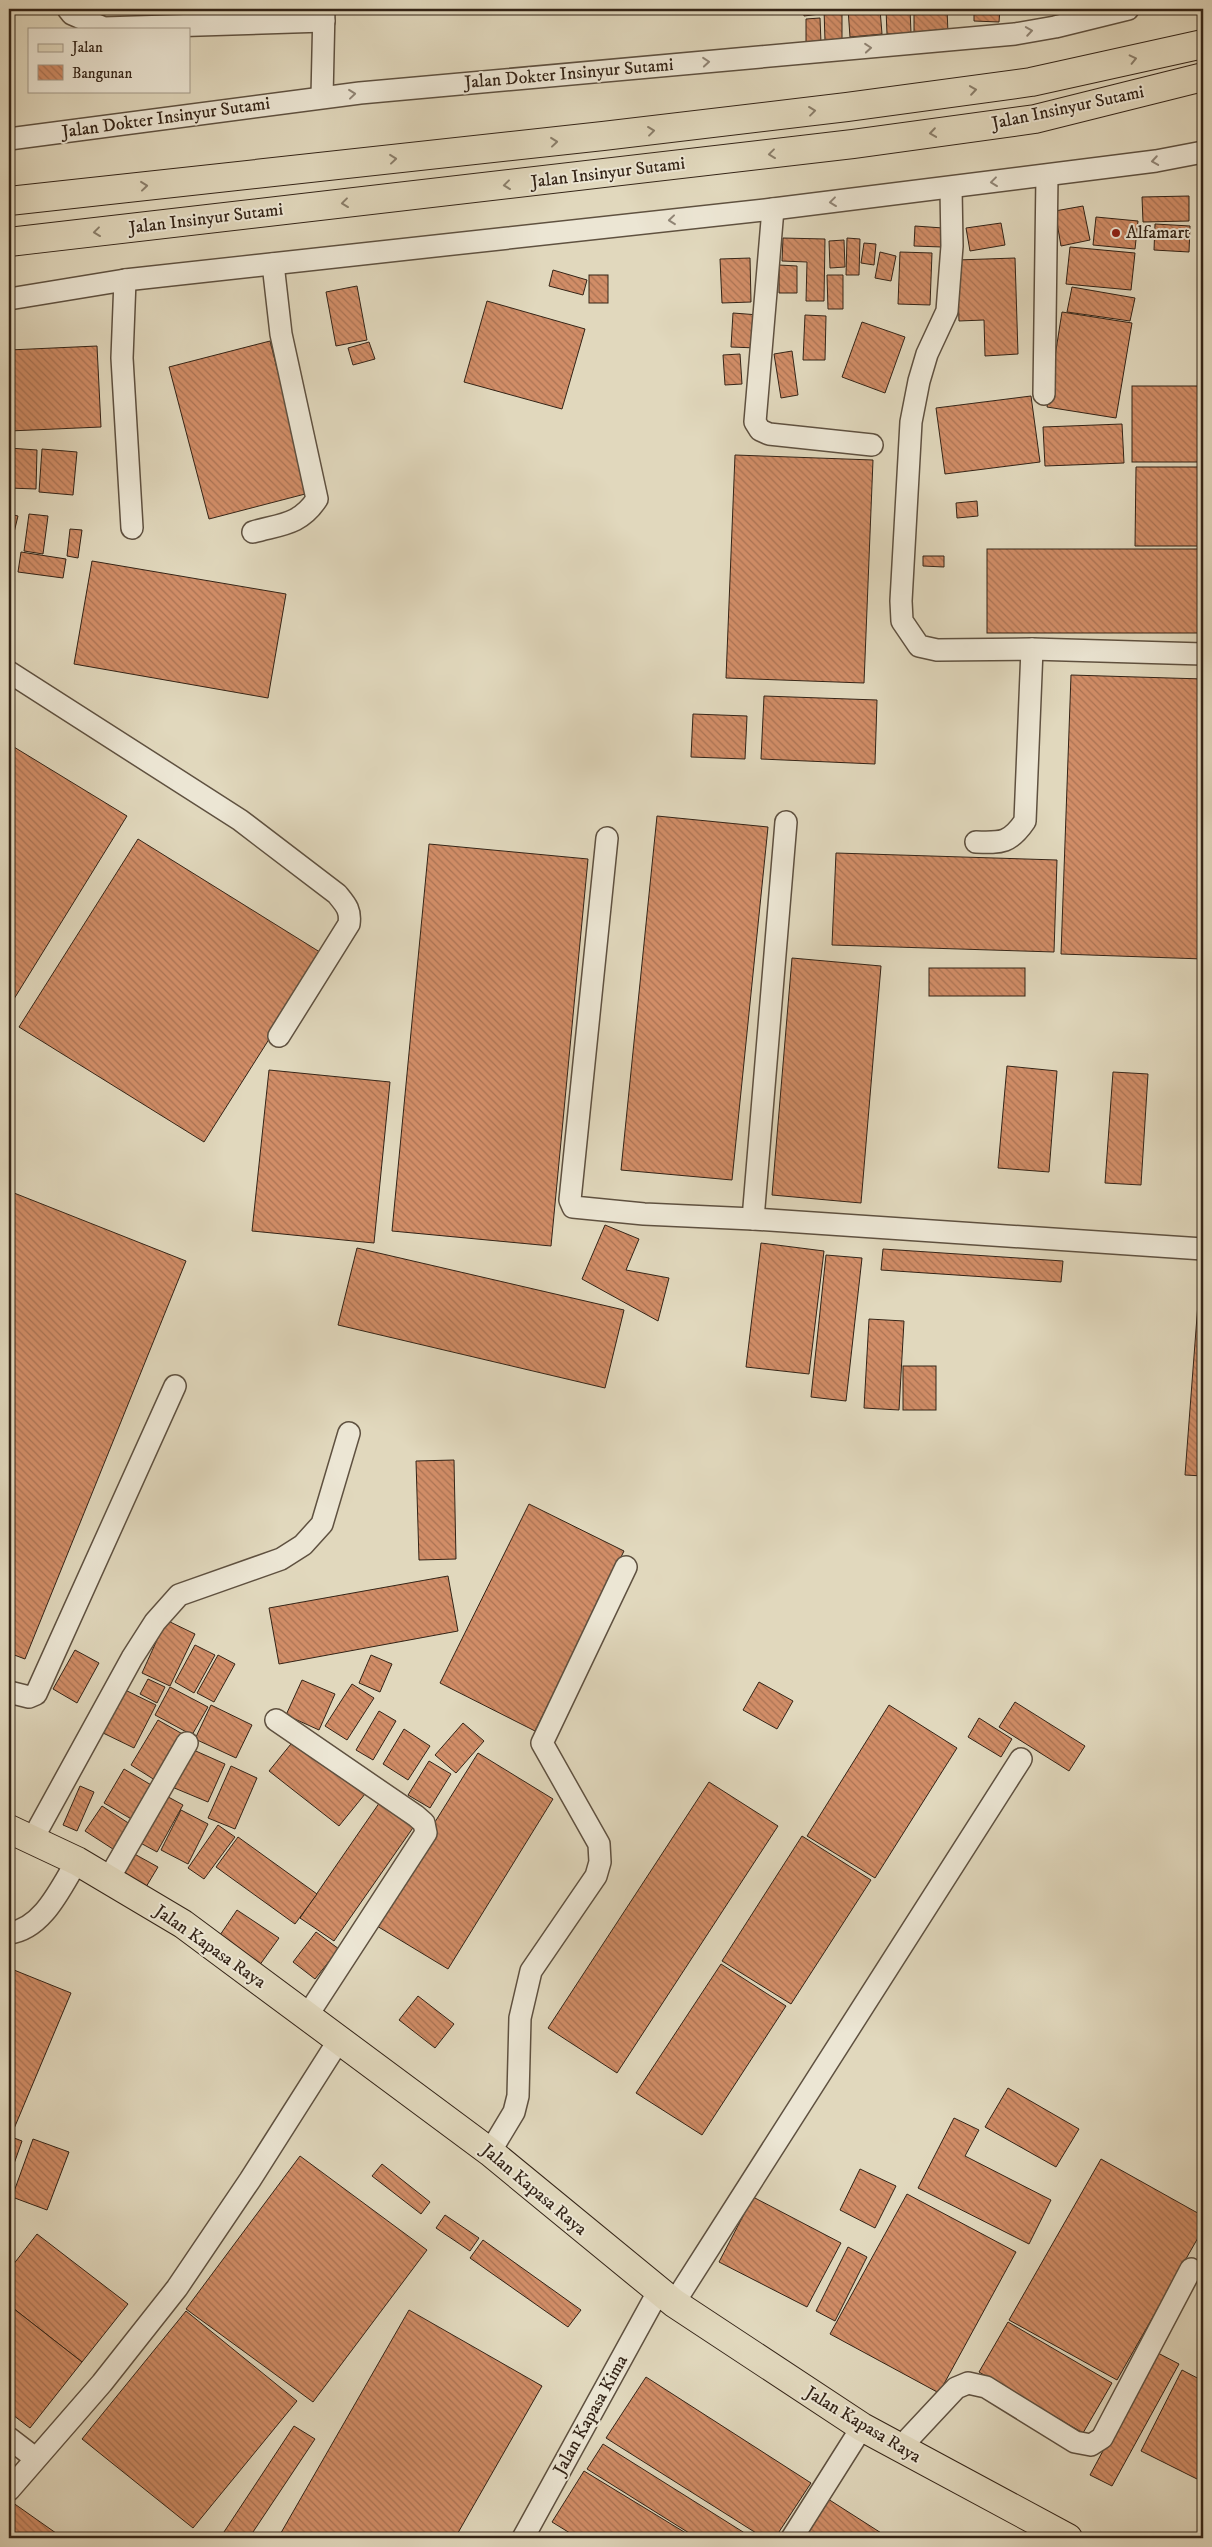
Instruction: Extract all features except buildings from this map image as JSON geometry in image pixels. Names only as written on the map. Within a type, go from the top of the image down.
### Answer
[{"type":"main road","name":"Jalan Insinyur Sutami","points":[[9,201],[602,136],[1031,82],[1203,44]]},
{"type":"main road","name":"Jalan Insinyur Sutami","points":[[9,242],[853,144],[1035,119],[1203,77]]},
{"type":"main road","name":"Jalan Kapasa Raya","points":[[20,1834],[77,1861],[183,1924],[490,2152],[666,2297],[862,2427],[899,2449],[1068,2538]]},
{"type":"street","points":[[68,9],[72,14],[104,28],[324,15],[322,97]]},
{"type":"street","name":"Jalan Dokter Insinyur Sutami","points":[[9,139],[322,97],[968,39],[1055,27],[1119,10]]},
{"type":"street","points":[[9,299],[125,280],[951,188],[1156,162],[1203,152]]},
{"type":"street","points":[[1044,394],[1047,176]]},
{"type":"street","points":[[951,188],[952,246],[947,311],[927,354],[919,381],[911,422],[901,601],[902,621],[919,646],[937,650],[1032,649],[1203,654]]},
{"type":"street","points":[[773,209],[755,422],[760,430],[770,434],[872,445]]},
{"type":"street","points":[[253,532],[297,520],[308,514],[318,499],[281,334],[273,264]]},
{"type":"street","points":[[125,280],[122,358],[132,528]]},
{"type":"street","points":[[976,842],[999,843],[1015,836],[1024,821],[1032,649]]},
{"type":"street","points":[[9,672],[240,820],[337,894],[348,906],[350,914],[349,924],[279,1036]]},
{"type":"street","points":[[753,1219],[786,822]]},
{"type":"street","points":[[607,838],[570,1200],[573,1207],[644,1214],[753,1219],[1203,1249]]},
{"type":"street","points":[[9,1692],[28,1697],[36,1694],[175,1386]]},
{"type":"street","points":[[20,1834],[132,1658],[156,1622],[179,1595],[281,1559],[303,1545],[322,1524],[349,1433]]},
{"type":"street","points":[[490,2152],[514,2112],[518,2096],[520,2018],[531,1971],[596,1876],[600,1862],[599,1844],[542,1744],[626,1567]]},
{"type":"street","points":[[276,1720],[416,1816],[426,1828],[426,1833],[306,2016]]},
{"type":"street","points":[[108,1880],[187,1743]]},
{"type":"street","name":"Jalan Kapasa Kima","points":[[523,2538],[666,2297],[1021,1759]]},
{"type":"street","points":[[9,1933],[30,1926],[52,1904],[77,1861]]},
{"type":"street","points":[[9,2490],[34,2458],[102,2383],[177,2288],[250,2180],[339,2040]]},
{"type":"street","points":[[899,2449],[956,2388],[968,2383],[986,2387],[1075,2442],[1091,2445],[1102,2438],[1191,2269]]},
{"type":"street","points":[[792,2538],[862,2427]]},
{"type":"street","points":[[9,2438],[34,2458]]},
{"type":"place","name":"Alfamart","points":[[1116,233]]}]
